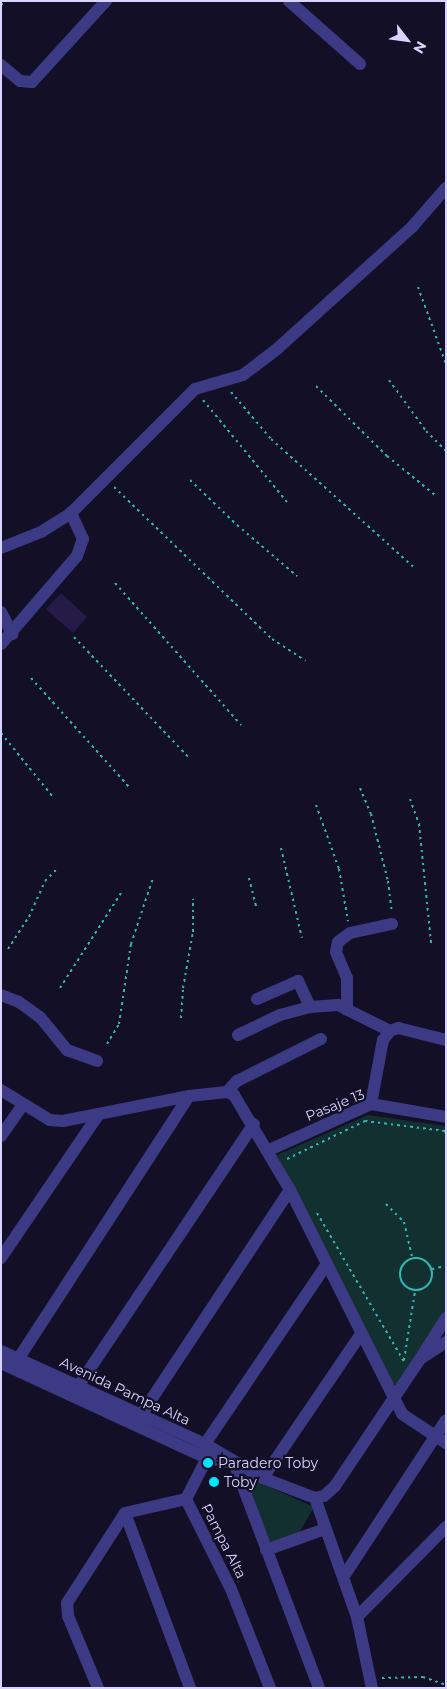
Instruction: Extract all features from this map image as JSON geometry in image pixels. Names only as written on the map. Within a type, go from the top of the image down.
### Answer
[{"type":"street","points":[[1,65],[20,81],[32,82],[106,1]]},
{"type":"street","points":[[289,1],[360,64]]},
{"type":"street","points":[[1,548],[41,532],[71,513],[195,389],[220,380],[243,376],[276,350],[412,227],[446,188]]},
{"type":"street","points":[[1,644],[12,634],[77,556],[83,539],[71,513]]},
{"type":"street","points":[[1,612],[12,634]]},
{"type":"street","points":[[347,1010],[347,978],[335,948],[350,933],[392,924]]},
{"type":"street","points":[[257,999],[298,981],[310,1006]]},
{"type":"street","points":[[1,995],[19,1002],[40,1017],[67,1050],[97,1061]]},
{"type":"street","points":[[238,1035],[280,1015],[310,1006],[338,1006],[390,1031]]},
{"type":"street","points":[[371,1104],[383,1040],[390,1031],[398,1028],[446,1040]]},
{"type":"street","points":[[227,1092],[237,1081],[321,1039]]},
{"type":"street","points":[[1,1090],[50,1120],[63,1121],[189,1096],[227,1092],[240,1101],[290,1190],[392,1398],[402,1414],[440,1440]]},
{"type":"street","points":[[11,1363],[189,1096]]},
{"type":"street","name":"Pasaje 13","points":[[268,1150],[371,1104],[446,1117]]},
{"type":"street","points":[[1,1136],[23,1105]]},
{"type":"street","points":[[1,1258],[99,1114]]},
{"type":"street","points":[[74,1391],[254,1124]]},
{"type":"street","points":[[138,1420],[290,1190]]},
{"type":"street","points":[[207,1458],[205,1444],[327,1264]]},
{"type":"street","points":[[371,1683],[357,1617],[315,1498],[324,1496],[335,1486],[446,1318]]},
{"type":"street","points":[[263,1478],[361,1334]]},
{"type":"street","points":[[420,1359],[446,1342]]},
{"type":"street","name":"Avenida Pampa Alta","points":[[1,1351],[11,1363],[138,1420],[207,1458],[234,1463]]},
{"type":"street","name":"Avenida Pampa Alta","points":[[138,1420],[205,1444],[234,1463],[263,1478],[315,1498]]},
{"type":"street","points":[[344,1576],[440,1440],[446,1420]]},
{"type":"street","name":"Pampa Alta","points":[[207,1458],[186,1499],[231,1589],[270,1688]]},
{"type":"street","points":[[234,1463],[320,1688]]},
{"type":"street","points":[[98,1688],[66,1608],[96,1555],[125,1513],[186,1499]]},
{"type":"street","points":[[125,1513],[190,1688]]},
{"type":"street","points":[[357,1617],[446,1526]]},
{"type":"street","points":[[266,1550],[325,1529]]},
{"type":"path","points":[[1,5],[5,1]]},
{"type":"path","points":[[418,287],[446,364]]},
{"type":"path","points":[[220,380],[271,439],[415,568]]},
{"type":"path","points":[[389,380],[426,431],[446,451]]},
{"type":"path","points":[[316,386],[387,456],[435,495]]},
{"type":"path","points":[[195,389],[288,502]]},
{"type":"path","points":[[105,478],[272,640],[306,661]]},
{"type":"path","points":[[190,480],[237,525],[297,576]]},
{"type":"path","points":[[115,583],[241,725]]},
{"type":"path","points":[[74,637],[190,759]]},
{"type":"path","points":[[31,678],[129,787]]},
{"type":"path","points":[[1,733],[53,797]]},
{"type":"path","points":[[360,788],[371,814],[388,882],[392,924]]},
{"type":"path","points":[[410,800],[419,824],[431,943]]},
{"type":"path","points":[[316,805],[339,869],[350,933]]},
{"type":"path","points":[[281,848],[302,938]]},
{"type":"path","points":[[8,949],[29,917],[45,881],[58,869]]},
{"type":"path","points":[[107,1044],[119,1024],[131,944],[153,878]]},
{"type":"path","points":[[249,878],[256,906]]},
{"type":"path","points":[[60,988],[120,893]]},
{"type":"path","points":[[181,1018],[193,932],[194,899]]},
{"type":"path","points":[[290,1168],[285,1160],[365,1121],[446,1134]]},
{"type":"path","points":[[386,1204],[404,1222],[412,1258]]},
{"type":"path","points":[[315,1210],[404,1362],[415,1290]]},
{"type":"path","points":[[415,1290],[403,1283],[400,1273],[403,1263],[412,1258],[422,1258],[432,1270]]},
{"type":"path","points":[[432,1270],[446,1266]]},
{"type":"path","points":[[415,1290],[429,1284],[432,1270]]},
{"type":"path","points":[[371,1683],[423,1677],[446,1685]]},
{"type":"green space","points":[[368,1115],[446,1126],[446,1312],[397,1384],[391,1384],[277,1155]]},
{"type":"green space","points":[[245,1476],[314,1507],[299,1533],[274,1542],[270,1541]]},
{"type":"building","points":[[61,593],[87,617],[73,633],[46,609]]},
{"type":"place","name":"Paradero Toby","points":[[208,1463]]},
{"type":"place","name":"Toby","points":[[214,1482]]}]
